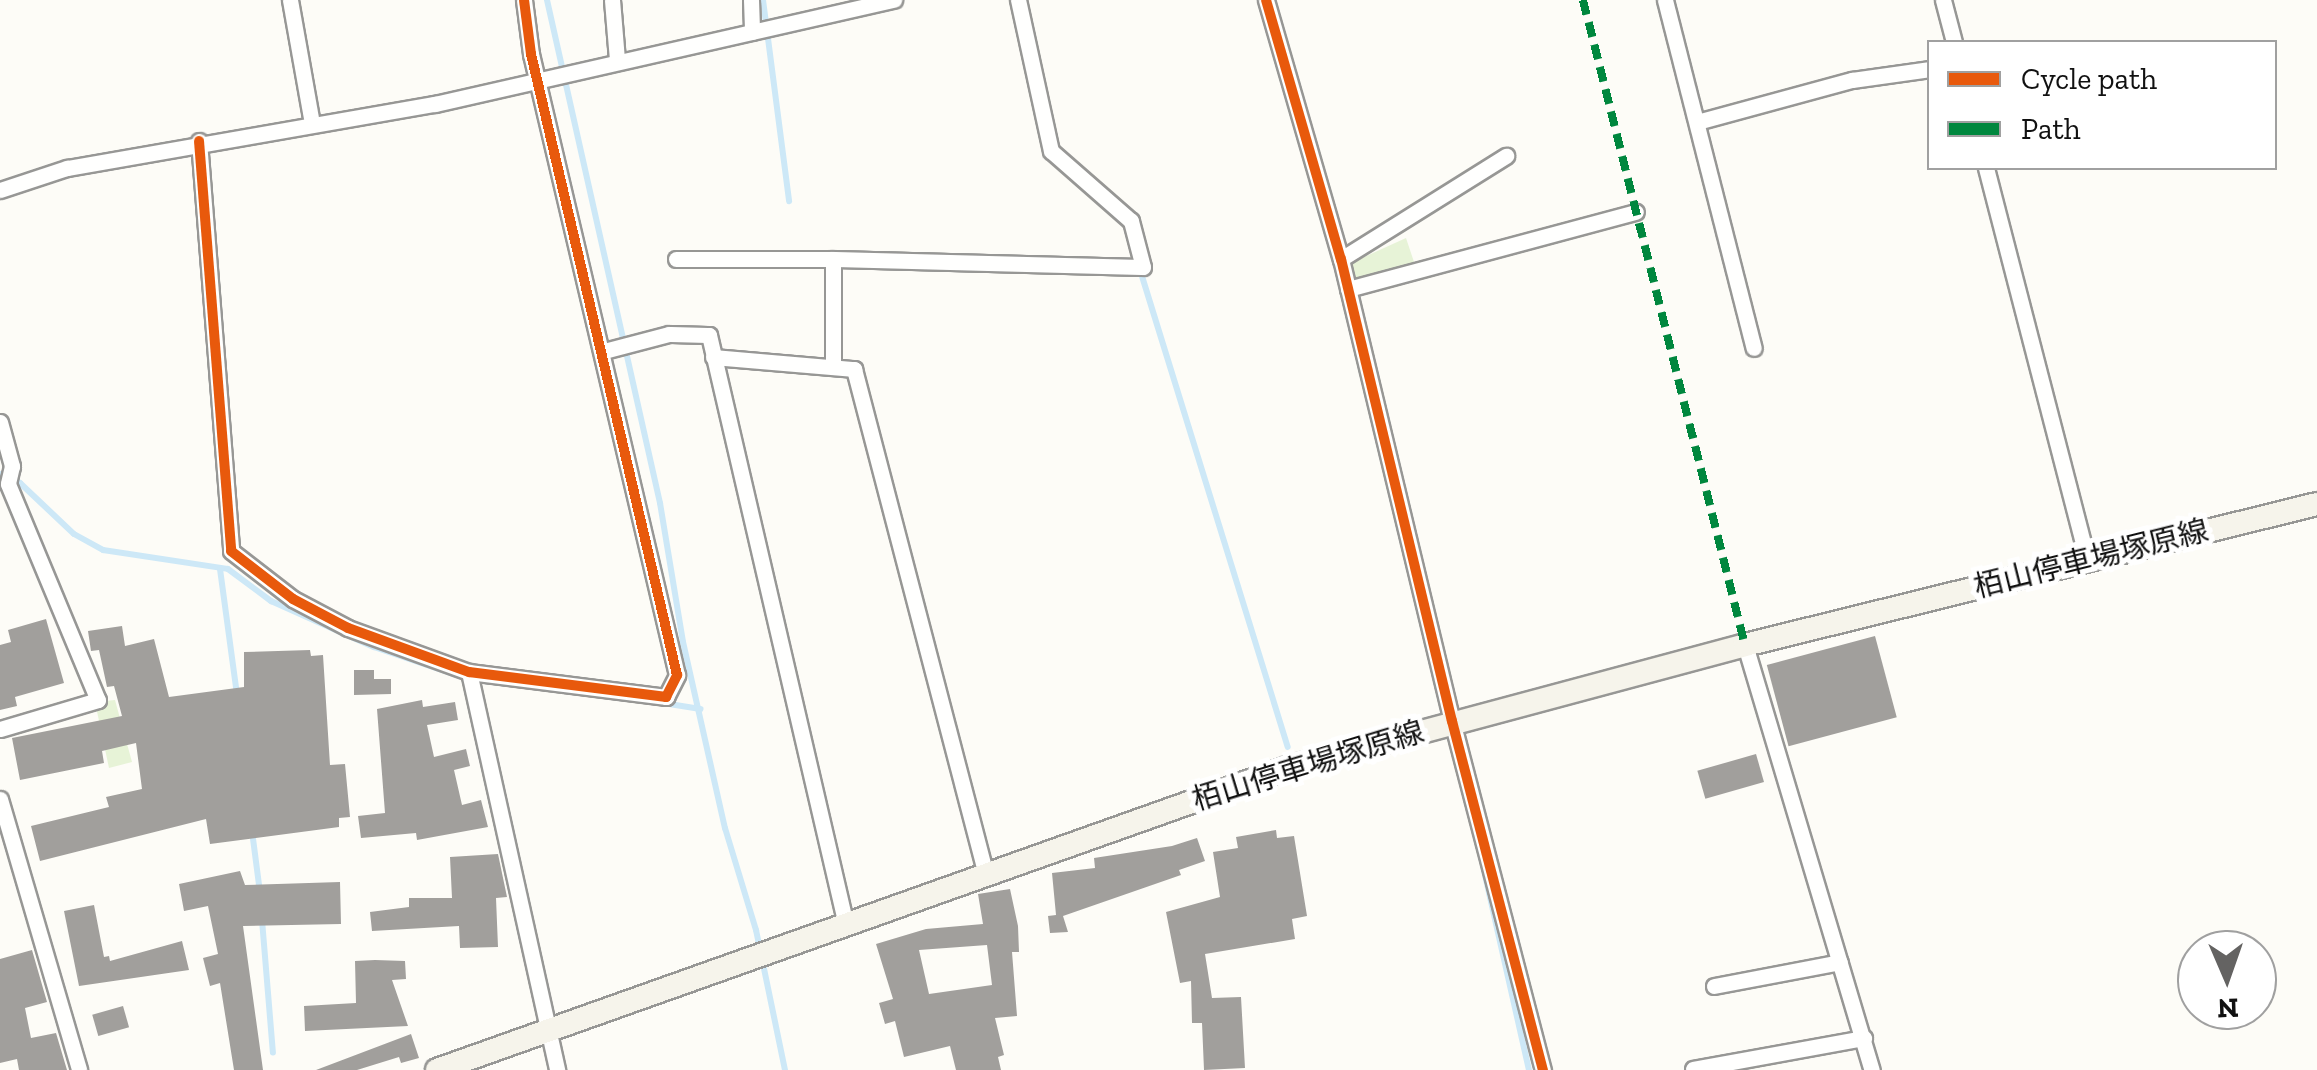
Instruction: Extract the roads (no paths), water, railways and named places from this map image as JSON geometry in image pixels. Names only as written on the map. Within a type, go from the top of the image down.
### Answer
[{"type":"main road","name":"栢山停車場塚原線","points":[[438,1070],[1287,768],[1746,645],[2317,504]]},
{"type":"street","points":[[290,0],[312,124]]},
{"type":"street","points":[[199,142],[231,551],[293,599],[348,628],[469,672],[666,697],[678,675],[538,78],[524,0]]},
{"type":"street","points":[[612,0],[617,60]]},
{"type":"street","points":[[751,0],[752,32]]},
{"type":"street","points":[[0,190],[67,168],[199,142],[436,104],[572,69],[894,0]]},
{"type":"street","points":[[676,258],[1143,268],[1131,220],[1051,152],[1018,0]]},
{"type":"street","points":[[1266,0],[1341,259],[1452,721],[1543,1070]]},
{"type":"street","points":[[1665,0],[1754,348]]},
{"type":"street","points":[[1943,0],[1953,40]]},
{"type":"street","points":[[1696,122],[1852,80],[1927,69]]},
{"type":"street","points":[[1341,259],[1506,156]]},
{"type":"street","points":[[1987,170],[2086,559]]},
{"type":"street","points":[[1348,289],[1636,212]]},
{"type":"street","points":[[832,259],[833,367]]},
{"type":"street","points":[[604,351],[669,334],[709,336],[846,926]]},
{"type":"street","points":[[713,357],[854,369],[986,875]]},
{"type":"street","points":[[0,422],[12,466],[8,484],[98,700],[0,729]]},
{"type":"street","points":[[1746,645],[1872,1070]]},
{"type":"street","points":[[469,672],[556,1070]]},
{"type":"street","points":[[0,799],[79,1070]]},
{"type":"street","points":[[1714,986],[1840,962]]},
{"type":"street","points":[[1693,1069],[1864,1038]]},
{"type":"waterway","points":[[547,0],[660,503],[683,642],[725,828],[756,930],[785,1070]]},
{"type":"waterway","points":[[763,0],[789,201]]},
{"type":"waterway","points":[[1141,273],[1288,747]]},
{"type":"waterway","points":[[0,474],[20,483],[74,534],[103,550],[228,569],[271,601],[374,647],[462,677]]},
{"type":"waterway","points":[[220,569],[237,694]]},
{"type":"waterway","points":[[484,681],[516,685]]},
{"type":"waterway","points":[[663,703],[701,709]]},
{"type":"waterway","points":[[252,831],[260,893]]},
{"type":"waterway","points":[[1483,866],[1529,1070]]},
{"type":"waterway","points":[[262,920],[273,1053]]}]
